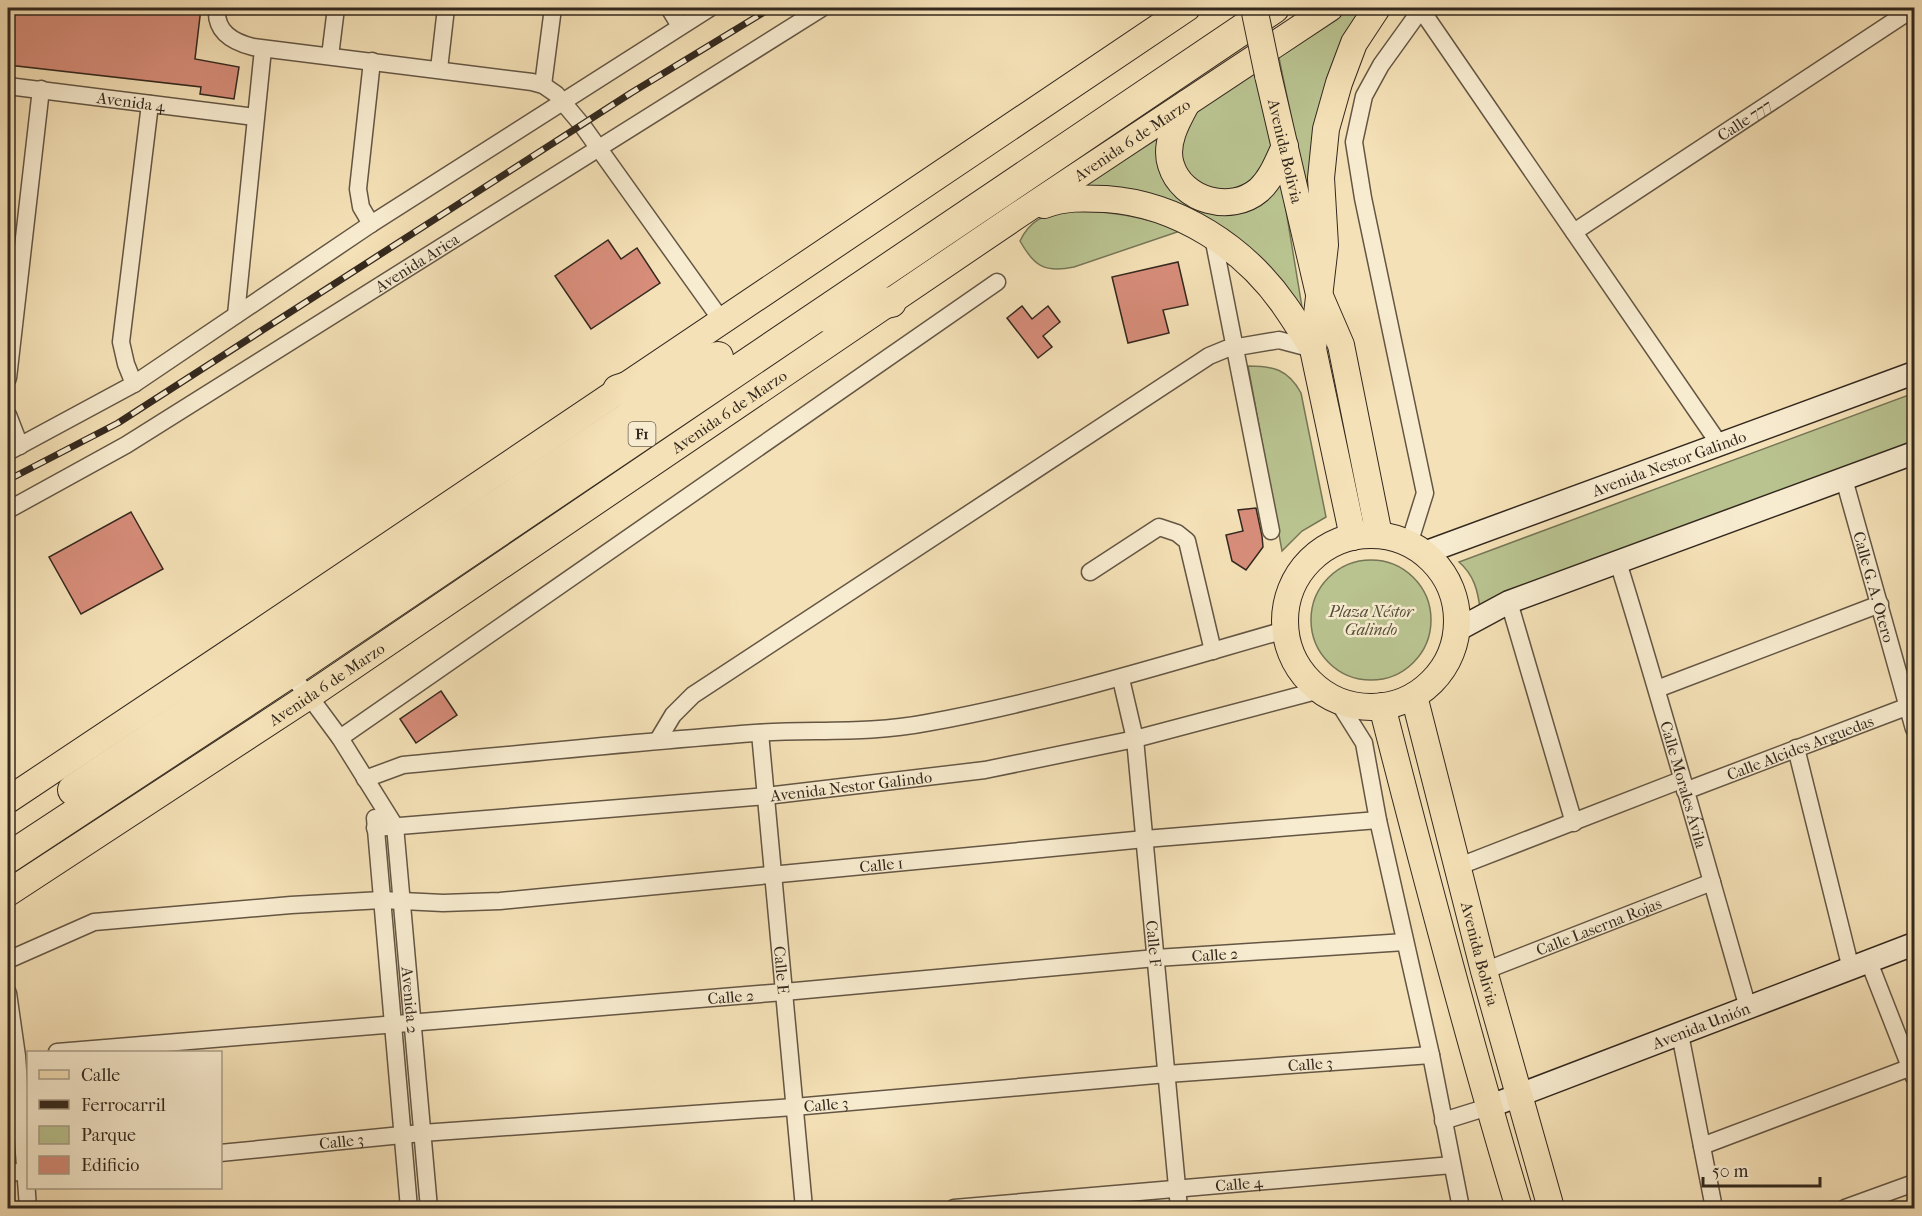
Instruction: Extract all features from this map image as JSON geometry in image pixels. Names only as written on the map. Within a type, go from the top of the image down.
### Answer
[{"type":"highway","name":"Avenida 6 de Marzo","points":[[8,858],[718,357],[1239,8]]},
{"type":"highway","name":"Avenida 6 de Marzo","points":[[8,834],[277,667],[809,321],[1274,8]]},
{"type":"highway","points":[[809,321],[891,302]]},
{"type":"highway","points":[[618,390],[718,357]]},
{"type":"main road","points":[[1145,37],[1168,8]]},
{"type":"main road","points":[[8,800],[1187,8]]},
{"type":"main road","name":"Avenida Bolivia","points":[[1254,8],[1319,294],[1341,345],[1379,535]]},
{"type":"main road","name":"Avenida 6 de Marzo","points":[[8,893],[309,696],[1018,215],[1330,8]]},
{"type":"main road","points":[[1319,294],[1324,245],[1321,178],[1326,129],[1338,83],[1354,43],[1377,8]]},
{"type":"main road","points":[[1186,103],[1174,125],[1170,147],[1171,165],[1181,182],[1197,196],[1214,202],[1236,202],[1258,190],[1273,172],[1285,146]]},
{"type":"main road","points":[[1018,215],[1050,203],[1075,197],[1118,200],[1151,207],[1184,219],[1231,249],[1256,271],[1284,305],[1312,348]]},
{"type":"main road","name":"Avenida Bolivia","points":[[1319,294],[1312,348],[1353,537]]},
{"type":"main road","points":[[1379,535],[1394,538],[1416,549],[1437,566],[1454,597],[1457,630],[1452,650],[1443,668],[1430,684],[1414,696],[1395,704],[1356,705],[1329,695],[1306,677],[1295,660],[1285,630],[1286,605],[1294,581],[1309,561],[1329,545],[1353,537],[1379,535]]},
{"type":"main road","name":"Avenida Bolivia","points":[[1414,696],[1484,971],[1521,1095],[1551,1209]]},
{"type":"main road","name":"Avenida Bolivia","points":[[1382,706],[1426,881],[1488,1107],[1519,1209]]},
{"type":"street","points":[[217,8],[217,20],[225,33],[230,39],[240,44],[263,49],[532,82],[551,90],[599,148],[722,321]]},
{"type":"street","points":[[330,56],[336,8]]},
{"type":"street","points":[[439,69],[447,8]]},
{"type":"street","points":[[543,86],[552,8]]},
{"type":"street","points":[[669,8],[680,26]]},
{"type":"street","points":[[8,415],[14,449],[134,384],[371,224],[710,8]]},
{"type":"street","name":"Avenida Arica","points":[[8,510],[126,445],[822,8]]},
{"type":"street","points":[[1416,549],[1425,493],[1363,198],[1354,142],[1364,96],[1381,65],[1421,8],[1720,445]]},
{"type":"street","name":"Calle 777","points":[[1574,232],[1914,8]]},
{"type":"street","points":[[236,315],[263,49]]},
{"type":"street","points":[[371,224],[361,207],[358,189],[372,62]]},
{"type":"street","name":"Avenida 4","points":[[8,86],[255,117]]},
{"type":"street","points":[[8,378],[40,89]]},
{"type":"street","points":[[134,384],[121,342],[150,104]]},
{"type":"street","points":[[1213,237],[1270,531]]},
{"type":"street","points":[[340,738],[998,282]]},
{"type":"street","points":[[658,740],[673,715],[693,695],[1199,362],[1217,352],[1235,347],[1279,340],[1312,348]]},
{"type":"street","name":"Avenida Nestor Galindo","points":[[1416,549],[1720,445],[1914,373]]},
{"type":"street","points":[[1457,630],[1509,602],[1914,453]]},
{"type":"street","name":"Calle G. A. Otero","points":[[1844,479],[1911,705],[1914,729]]},
{"type":"street","points":[[1089,572],[1159,527],[1177,533],[1187,542],[1213,651]]},
{"type":"street","name":"Calle Morales Ávila","points":[[1618,562],[1657,689],[1748,1008]]},
{"type":"street","points":[[1509,602],[1574,823]]},
{"type":"street","points":[[1657,689],[1880,604]]},
{"type":"street","points":[[365,779],[403,765],[658,740],[760,733],[846,731],[924,724],[1121,679],[1285,630]]},
{"type":"street","name":"Avenida 2","points":[[239,646],[277,667],[309,696],[340,738],[395,826],[429,1209]]},
{"type":"street","name":"Calle F","points":[[1121,679],[1135,739],[1179,1209]]},
{"type":"street","points":[[1329,695],[1364,743],[1378,819],[1431,1055],[1461,1209]]},
{"type":"street","name":"Avenida Nestor Galindo","points":[[375,828],[766,796],[984,770],[1329,695]]},
{"type":"street","name":"Calle Alcides Arguedas","points":[[1457,867],[1574,823],[1796,748],[1911,705]]},
{"type":"street","name":"Calle E","points":[[760,733],[804,1209]]},
{"type":"street","points":[[1702,1146],[1913,1071],[1860,965],[1796,748]]},
{"type":"street","name":"Avenida 2","points":[[375,796],[375,828],[409,1209]]},
{"type":"street","name":"Calle 1","points":[[8,960],[94,921],[382,900],[434,903],[500,901],[1378,819]]},
{"type":"street","name":"Calle Laserna Rojas","points":[[1484,971],[1712,882]]},
{"type":"street","name":"Calle 2","points":[[81,1051],[784,992],[1156,958],[1405,942]]},
{"type":"street","name":"Avenida Unión","points":[[1488,1107],[1914,944]]},
{"type":"street","points":[[8,993],[18,1056],[20,1172],[28,1209]]},
{"type":"street","points":[[1680,1034],[1714,1209]]},
{"type":"street","name":"Calle 3","points":[[222,1153],[422,1133],[794,1107],[1167,1074],[1431,1055]]},
{"type":"street","points":[[1443,1121],[1488,1107]]},
{"type":"street","name":"Calle 4","points":[[954,1209],[1452,1165]]},
{"type":"street","points":[[1845,1209],[1913,1187]]},
{"type":"green space","points":[[1347,8],[1368,8],[1320,111],[1310,160],[1311,213],[1278,53]]},
{"type":"green space","points":[[1255,67],[1272,141],[1266,169],[1234,193],[1201,189],[1181,166],[1183,128],[1188,118]]},
{"type":"green space","points":[[1165,134],[1197,206],[1281,180],[1303,313],[1264,263],[1076,189]]},
{"type":"green space","points":[[1064,210],[1124,215],[1183,230],[1074,267],[1055,269],[1041,266],[1035,262],[1020,241],[1028,228],[1038,220]]},
{"type":"green space","points":[[1248,366],[1279,370],[1291,379],[1301,393],[1326,517],[1302,531],[1282,551]]},
{"type":"green space","points":[[1914,393],[1914,448],[1480,609],[1474,584],[1468,572],[1459,562]]},
{"type":"green space","name":"Plaza Néstor Galindo","points":[[1371,560],[1394,564],[1413,578],[1427,597],[1431,620],[1427,643],[1413,662],[1394,676],[1371,680],[1348,676],[1329,662],[1315,643],[1311,620],[1315,597],[1329,578],[1348,564]]},
{"type":"building","points":[[8,8],[201,8],[195,59],[239,67],[234,99],[200,94],[201,87],[8,65]]},
{"type":"building","points":[[608,240],[621,259],[637,248],[660,283],[591,329],[555,276]]},
{"type":"building","points":[[1178,262],[1188,305],[1163,310],[1169,333],[1128,343],[1112,277]]},
{"type":"building","points":[[1022,306],[1032,319],[1048,306],[1060,322],[1043,336],[1052,347],[1038,358],[1007,318]]},
{"type":"building","points":[[1256,508],[1263,547],[1246,570],[1232,561],[1226,535],[1243,531],[1238,510]]},
{"type":"building","points":[[131,512],[163,569],[81,614],[49,557]]},
{"type":"building","points":[[441,691],[457,715],[416,743],[400,719]]},
{"type":"railway","points":[[8,480],[118,423],[631,93],[771,8]]}]
